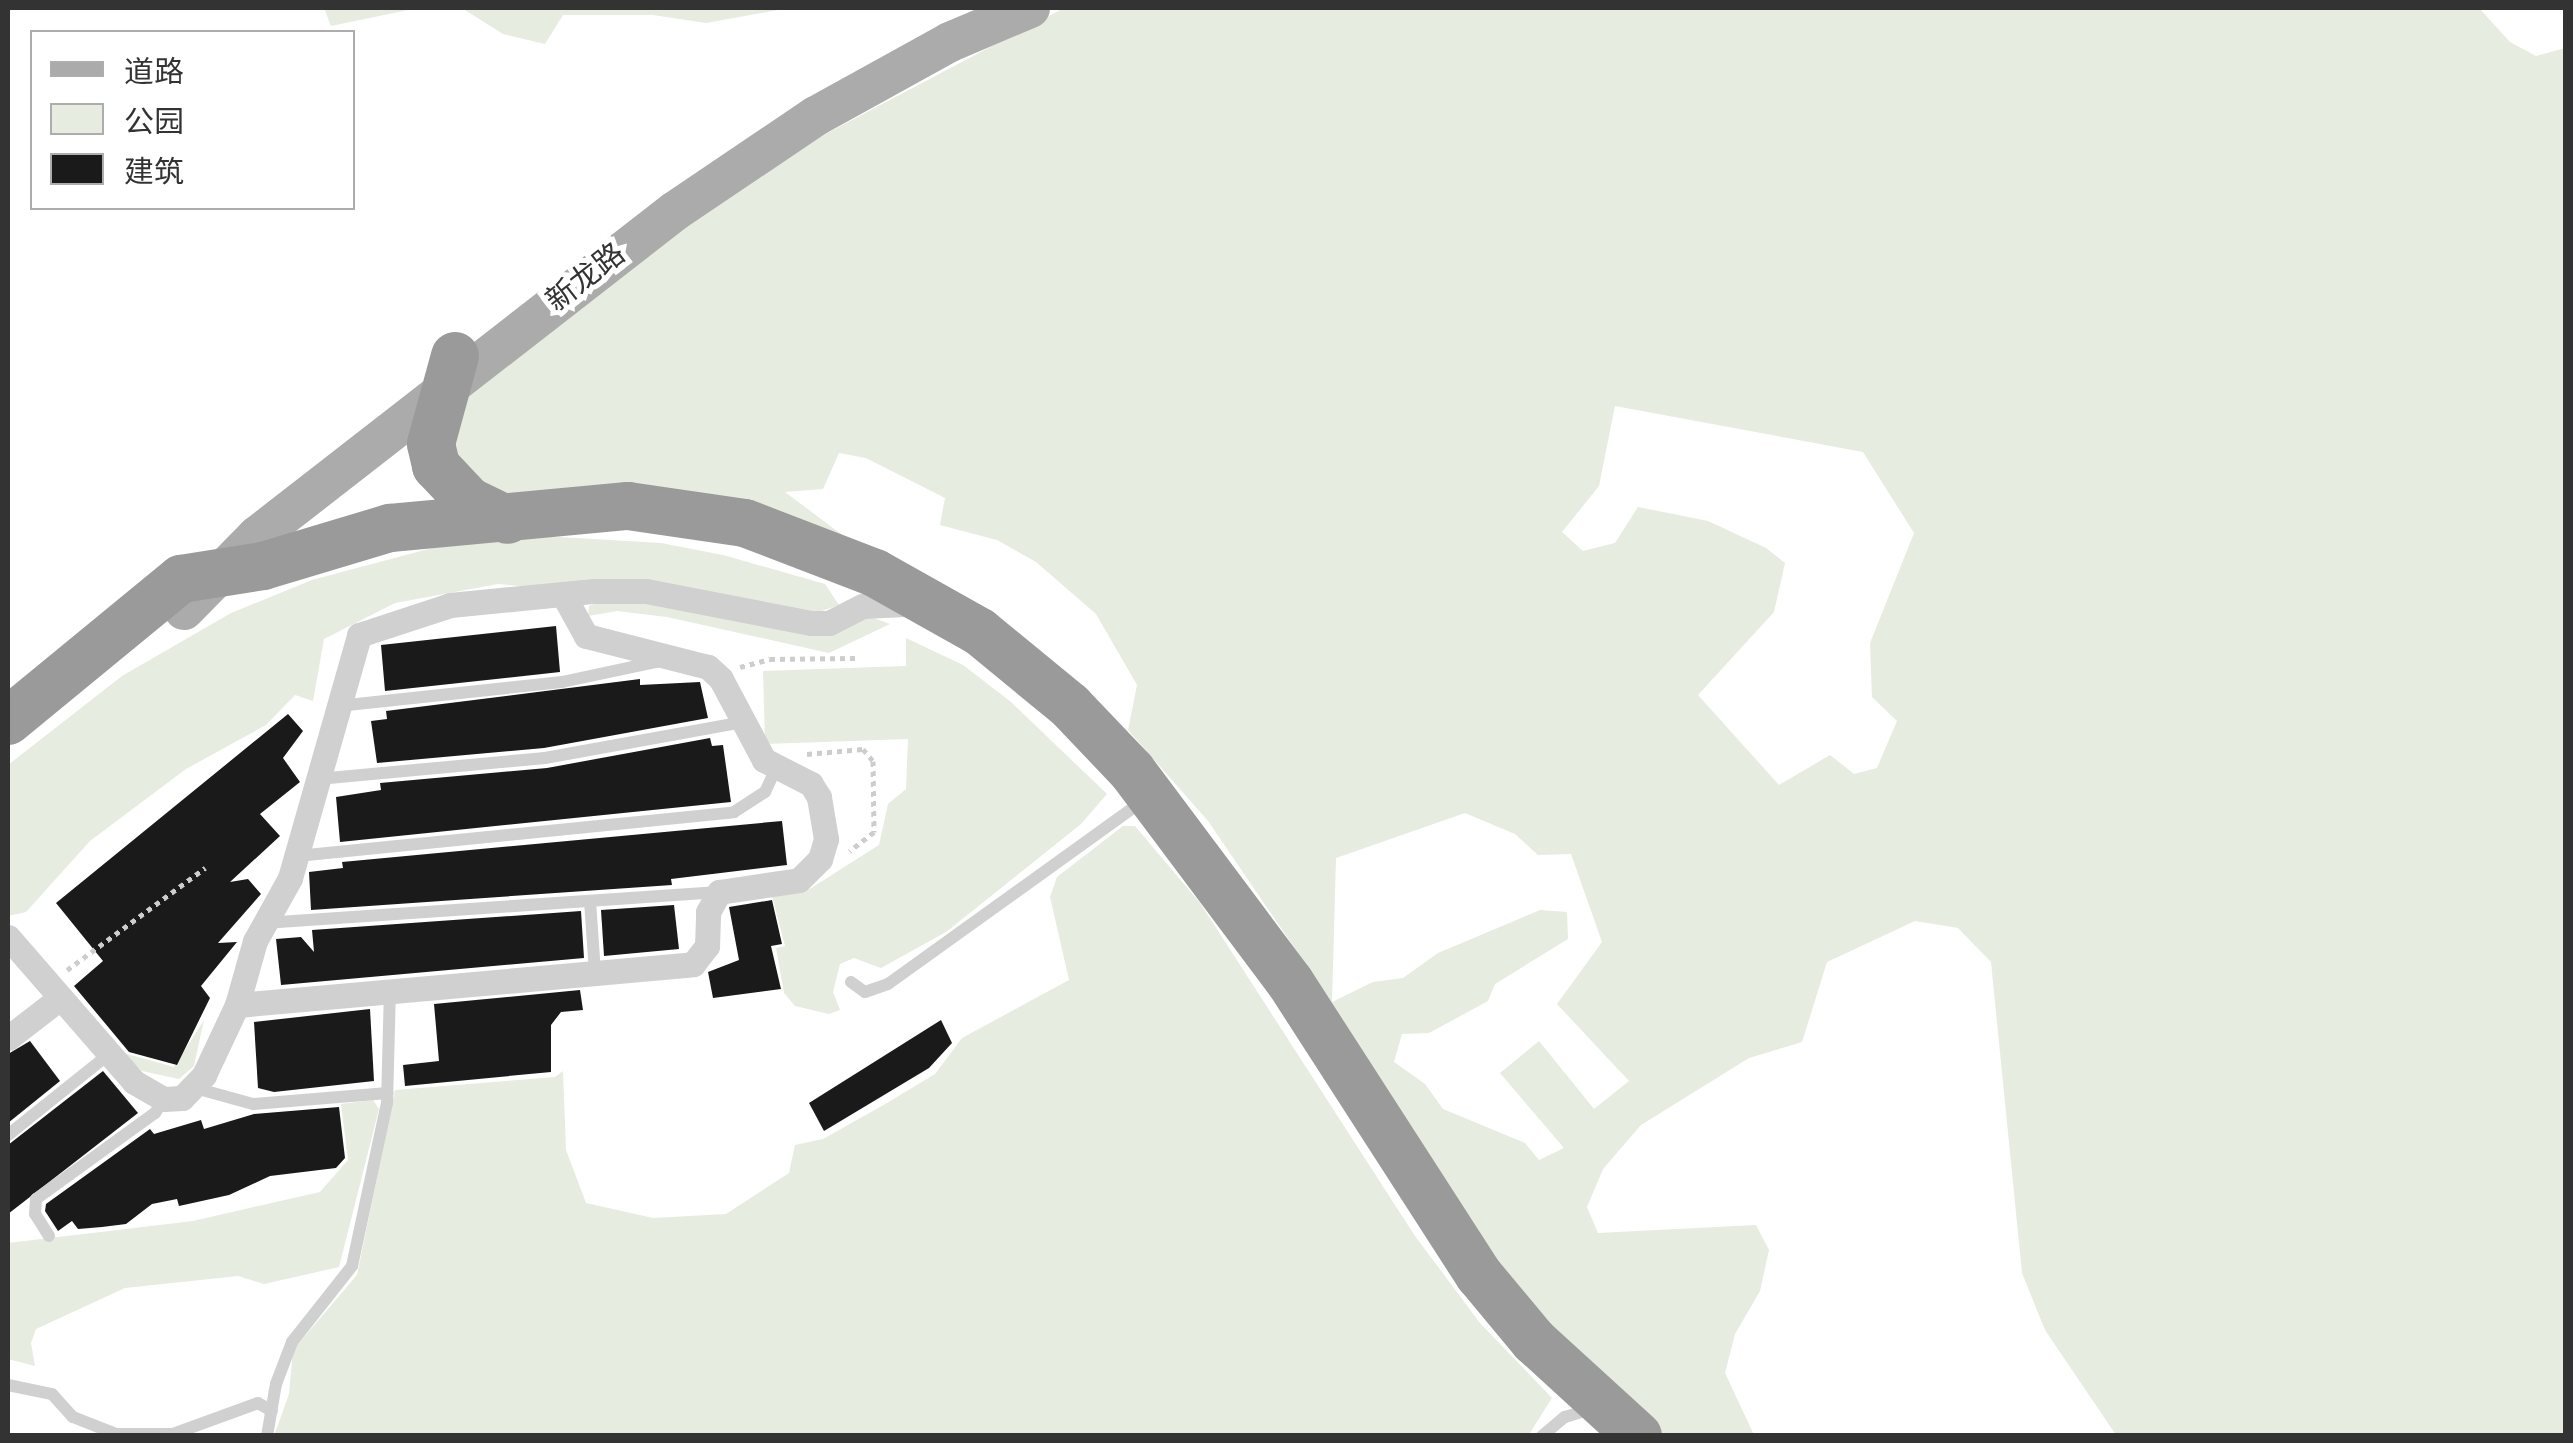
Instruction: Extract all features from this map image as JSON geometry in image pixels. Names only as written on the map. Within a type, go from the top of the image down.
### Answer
[{"type":"highway","points":[[451,371],[432,444],[436,466],[469,500],[512,522]]},
{"type":"highway","points":[[8,722],[196,587],[390,528],[512,522],[628,506],[715,517],[783,536],[980,632],[1042,682],[1145,799],[1290,982],[1479,1276],[1600,1418],[1638,1436]]},
{"type":"highway","points":[[8,750],[196,587]]},
{"type":"main road","name":"新龙路","points":[[196,587],[451,371],[733,142],[975,8]]},
{"type":"main road","name":"新龙路","points":[[451,371],[816,116],[950,42],[1030,8]]},
{"type":"street","points":[[8,937],[108,1054],[146,1092],[164,1099],[182,1098],[195,1088],[237,1004],[264,923],[298,856],[350,651],[374,626],[450,605],[646,591],[810,623],[829,623],[862,606],[910,599]]},
{"type":"street","points":[[237,1004],[693,964],[707,946],[708,912],[719,892],[800,880],[820,859],[824,814],[811,784],[786,772],[743,722],[721,679],[708,667],[586,636],[564,596]]},
{"type":"street","points":[[8,1038],[60,998]]},
{"type":"lane","points":[[335,706],[562,682],[667,658]]},
{"type":"lane","points":[[318,779],[545,758],[743,722]]},
{"type":"lane","points":[[298,856],[734,812],[765,792],[786,772]]},
{"type":"lane","points":[[851,982],[865,992],[888,984],[1145,799]]},
{"type":"lane","points":[[264,923],[719,892]]},
{"type":"lane","points":[[590,901],[596,975]]},
{"type":"lane","points":[[268,1436],[292,1342],[352,1266],[388,1093],[390,991]]},
{"type":"lane","points":[[8,1135],[108,1054]]},
{"type":"lane","points":[[195,1088],[253,1104],[388,1093]]},
{"type":"lane","points":[[49,1236],[36,1214],[36,1199],[155,1113],[164,1099]]},
{"type":"lane","points":[[8,1385],[52,1394],[73,1416],[116,1434],[173,1434],[258,1403],[272,1410]]},
{"type":"lane","points":[[1542,1436],[1566,1416],[1600,1418]]},
{"type":"path","points":[[721,679],[770,658],[855,658]]},
{"type":"path","points":[[786,772],[796,760],[811,752],[862,749],[873,761],[874,832],[834,863],[820,859]]},
{"type":"path","points":[[60,971],[205,868]]},
{"type":"green space","points":[[324,8],[789,8],[706,23],[653,15],[563,15],[545,44],[503,34],[465,10],[408,10],[331,26]]},
{"type":"green space","points":[[1064,8],[2479,8],[2510,42],[2536,56],[2565,48],[2565,1435],[2116,1435],[2045,1330],[2022,1273],[1991,962],[1958,928],[1915,921],[1827,962],[1802,1042],[1749,1058],[1641,1125],[1603,1169],[1587,1207],[1598,1233],[1756,1225],[1769,1250],[1760,1291],[1735,1334],[1725,1373],[1754,1435],[1659,1435],[1542,1329],[1387,1106],[1332,1003],[1208,821],[1128,730],[1137,685],[1096,614],[1036,562],[997,540],[940,525],[945,498],[866,458],[839,453],[823,489],[785,492],[853,543],[794,517],[489,489],[455,460],[454,418],[478,382],[782,157]],"holes":[[[1615,406],[1863,452],[1914,533],[1870,643],[1872,697],[1897,721],[1877,768],[1854,774],[1830,755],[1779,785],[1698,695],[1774,612],[1785,563],[1766,548],[1708,521],[1638,507],[1615,543],[1583,551],[1562,532],[1599,486]],[[1465,813],[1515,834],[1538,855],[1571,854],[1602,942],[1557,1004],[1629,1081],[1594,1109],[1539,1041],[1500,1073],[1564,1148],[1539,1160],[1525,1143],[1443,1109],[1425,1084],[1394,1062],[1402,1034],[1429,1033],[1488,1001],[1495,984],[1568,939],[1567,912],[1540,910],[1438,953],[1403,978],[1373,982],[1332,1002],[1336,858]]]},
{"type":"green space","points":[[542,536],[661,543],[723,555],[825,584],[839,605],[816,613],[498,584],[395,603],[324,639],[313,701],[295,695],[266,725],[186,769],[90,841],[26,912],[8,916],[8,765],[122,676],[231,613],[312,580],[432,548]]},
{"type":"green space","points":[[611,597],[824,636],[871,617],[890,624],[829,653],[667,617],[617,611],[588,616],[589,606]]},
{"type":"green space","points":[[906,638],[963,665],[1011,702],[1107,794],[1081,824],[946,932],[881,968],[854,958],[840,964],[833,992],[840,1010],[829,1014],[795,1006],[784,993],[776,948],[785,946],[771,892],[805,892],[879,845],[888,804],[906,789],[908,739],[765,744],[763,671],[906,666]]},
{"type":"green space","points":[[1123,826],[1135,826],[1200,903],[1415,1236],[1480,1323],[1552,1398],[1528,1436],[274,1436],[289,1394],[293,1350],[357,1275],[395,1090],[555,1077],[563,1071],[566,1150],[586,1203],[653,1218],[726,1214],[789,1173],[795,1145],[823,1139],[887,1103],[935,1074],[962,1038],[1069,980],[1050,897],[1057,877]]},
{"type":"green space","points":[[204,1020],[194,1066],[179,1079],[142,1071],[120,1052],[174,1067]]},
{"type":"green space","points":[[373,1100],[379,1109],[339,1267],[264,1284],[238,1276],[125,1288],[36,1329],[31,1343],[35,1366],[8,1359],[8,1243],[193,1221],[320,1192],[348,1160],[341,1104]]},
{"type":"building","points":[[556,626],[560,672],[385,691],[381,645]]},
{"type":"building","points":[[640,679],[640,685],[700,682],[708,718],[544,748],[377,763],[371,721],[387,719],[386,711]]},
{"type":"building","points":[[288,714],[303,731],[283,758],[300,782],[260,814],[280,836],[230,882],[248,879],[261,894],[218,943],[237,942],[201,986],[210,998],[177,1065],[129,1052],[74,986],[103,961],[56,903]]},
{"type":"building","points":[[710,738],[712,746],[723,745],[731,802],[340,842],[336,797],[381,790],[380,783],[547,768]]},
{"type":"building","points":[[782,821],[787,865],[671,879],[672,885],[311,910],[309,872],[343,868],[342,862]]},
{"type":"building","points":[[772,900],[782,944],[771,946],[781,989],[713,998],[708,972],[739,960],[729,907]]},
{"type":"building","points":[[674,905],[679,949],[604,956],[601,910]]},
{"type":"building","points":[[581,911],[584,958],[281,985],[276,939],[301,937],[314,952],[312,930]]},
{"type":"building","points":[[580,990],[583,1010],[561,1012],[551,1025],[551,1072],[405,1086],[403,1065],[439,1061],[434,1004]]},
{"type":"building","points":[[370,1009],[374,1081],[274,1092],[258,1088],[254,1022]]},
{"type":"building","points":[[941,1020],[952,1043],[929,1068],[824,1131],[809,1103]]},
{"type":"building","points":[[30,1041],[60,1081],[8,1123],[8,1054]]},
{"type":"building","points":[[103,1071],[138,1113],[8,1214],[8,1145]]},
{"type":"building","points":[[339,1107],[345,1158],[336,1168],[270,1176],[229,1195],[179,1206],[177,1199],[152,1204],[126,1224],[78,1229],[72,1221],[58,1231],[45,1211],[46,1204],[150,1129],[154,1134],[201,1120],[204,1129],[254,1114]]}]
